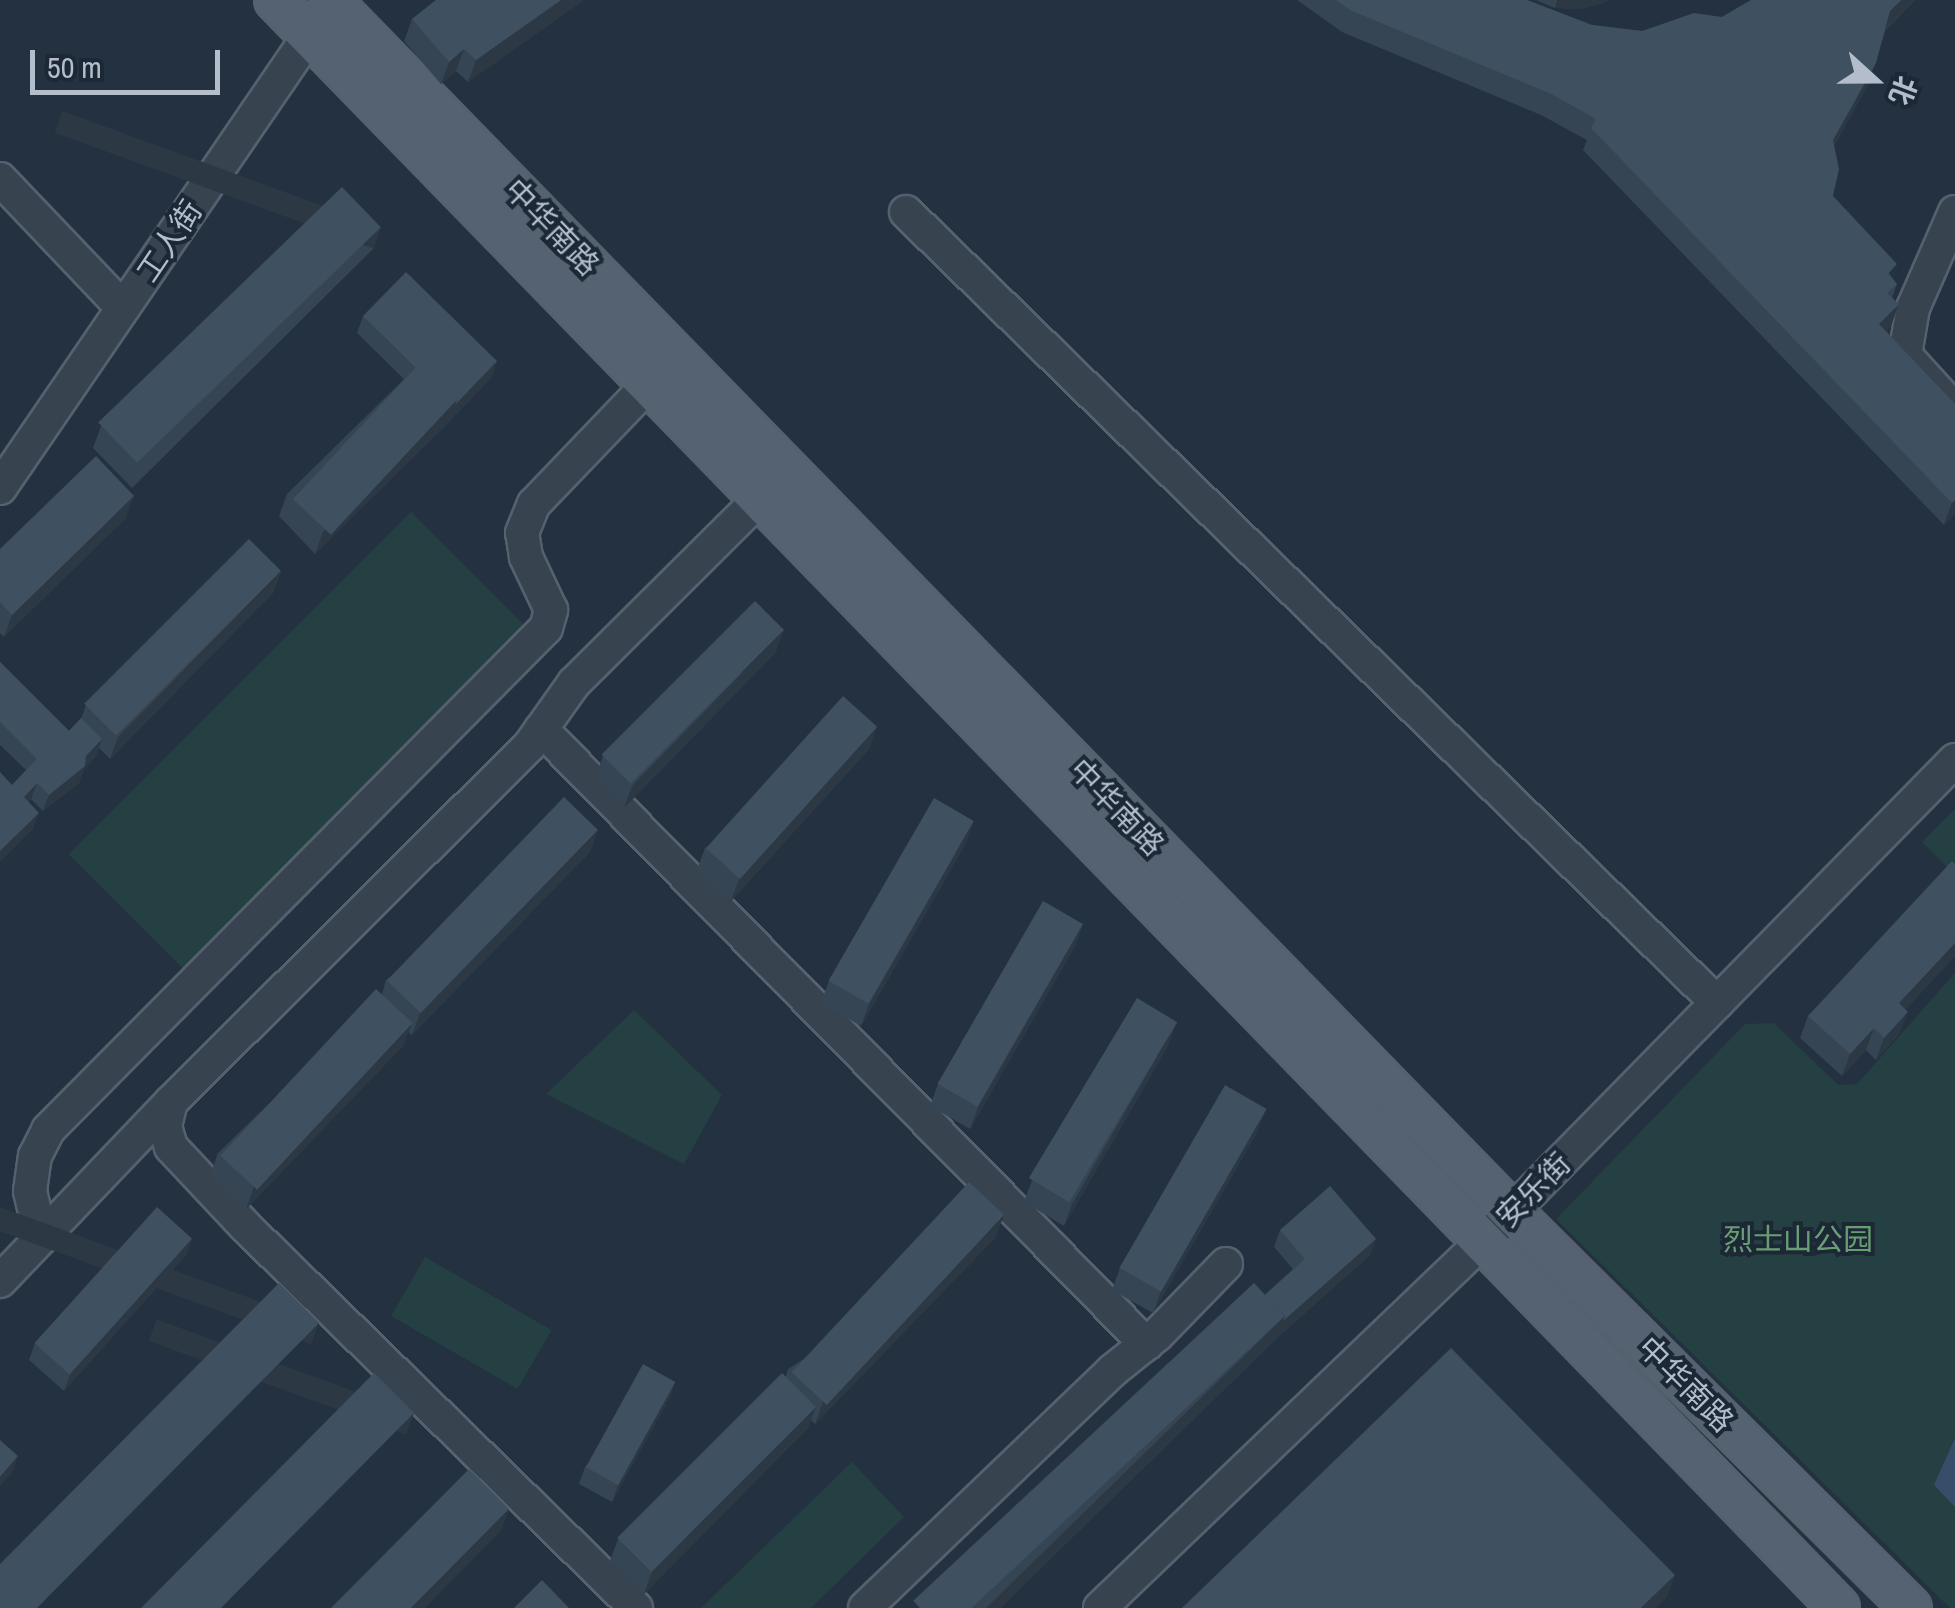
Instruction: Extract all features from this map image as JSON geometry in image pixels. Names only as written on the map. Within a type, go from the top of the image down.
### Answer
[{"type":"main road","name":"中华南路","points":[[275,0],[1840,1608]]},
{"type":"main road","name":"中华南路","points":[[338,2],[1512,1212],[1911,1608]]},
{"type":"street","name":"工人街","points":[[0,488],[309,36],[338,2]]},
{"type":"street","points":[[0,179],[124,308]]},
{"type":"street","points":[[906,212],[1717,1003]]},
{"type":"street","points":[[1955,212],[1913,308],[1905,354],[1955,410]]},
{"type":"street","points":[[41,1238],[30,1192],[34,1156],[48,1130],[546,628],[552,610],[526,558],[522,533],[534,504],[649,384]]},
{"type":"street","points":[[0,1281],[171,1102],[541,729],[574,682],[760,498]]},
{"type":"street","points":[[541,729],[1146,1344]]},
{"type":"street","name":"安乐街","points":[[1100,1608],[1483,1241],[1955,760]]},
{"type":"street","points":[[171,1102],[165,1126],[171,1147],[246,1227],[636,1608]]},
{"type":"street","points":[[124,1152],[171,1147]]},
{"type":"street","points":[[865,1608],[1226,1264]]},
{"type":"green space","points":[[411,512],[526,627],[184,969],[69,854]]},
{"type":"green space","points":[[1955,809],[1955,875],[1922,842]]},
{"type":"green space","name":"烈士山公园","points":[[1955,973],[1955,1608],[1950,1608],[1556,1219],[1745,1024],[1774,1023],[1838,1085],[1857,1084]]},
{"type":"green space","points":[[634,1010],[722,1095],[684,1164],[546,1094]]},
{"type":"green space","points":[[425,1257],[551,1330],[517,1389],[391,1316]]},
{"type":"green space","points":[[852,1462],[904,1517],[811,1608],[701,1608]]},
{"type":"water","points":[[1955,1438],[1955,1507],[1934,1485]]},
{"type":"building","points":[[436,0],[561,0],[476,60],[464,49],[449,62],[412,19]]},
{"type":"building","points":[[1336,0],[1527,0],[1592,25],[1642,31],[1694,13],[1722,17],[1751,0],[1901,0],[1890,11],[1876,63],[1833,140],[1839,169],[1833,196],[1897,264],[1888,274],[1897,284],[1887,293],[1899,304],[1879,324],[1955,404],[1955,500],[1952,503],[1591,128],[1596,119],[1549,93],[1350,10]]},
{"type":"building","points":[[342,187],[381,227],[137,463],[98,422]]},
{"type":"building","points":[[406,272],[497,361],[455,405],[457,400],[419,364],[416,368],[363,316]]},
{"type":"building","points":[[419,364],[457,399],[331,535],[293,499]]},
{"type":"building","points":[[96,456],[134,496],[12,615],[0,602],[0,549]]},
{"type":"building","points":[[249,539],[281,571],[116,736],[84,704]]},
{"type":"building","points":[[755,601],[784,630],[631,783],[602,754]]},
{"type":"building","points":[[0,662],[69,731],[81,718],[102,739],[86,756],[85,766],[49,795],[37,783],[24,797],[39,813],[0,851],[0,772],[12,785],[37,759],[0,722]]},
{"type":"building","points":[[843,696],[877,727],[740,879],[706,848]]},
{"type":"building","points":[[564,797],[598,830],[421,1013],[387,980]]},
{"type":"building","points":[[934,798],[974,821],[868,1004],[828,981]]},
{"type":"building","points":[[1952,861],[1955,943],[1899,1003],[1908,1012],[1884,1038],[1874,1028],[1850,1054],[1808,1016]]},
{"type":"building","points":[[1043,901],[1083,924],[977,1107],[938,1084]]},
{"type":"building","points":[[376,989],[413,1023],[257,1190],[221,1156]]},
{"type":"building","points":[[1137,998],[1177,1022],[1069,1202],[1029,1178]]},
{"type":"building","points":[[1225,1085],[1267,1109],[1161,1292],[1120,1268]]},
{"type":"building","points":[[969,1182],[1004,1215],[827,1405],[792,1372]]},
{"type":"building","points":[[1330,1186],[1376,1239],[1283,1321],[1285,1316],[1265,1295],[1305,1259],[1280,1230]]},
{"type":"building","points":[[157,1207],[192,1238],[69,1374],[35,1343]]},
{"type":"building","points":[[279,1283],[319,1323],[37,1608],[0,1608],[0,1564]]},
{"type":"building","points":[[1254,1283],[1285,1316],[971,1608],[920,1608],[913,1601]]},
{"type":"building","points":[[1451,1348],[1675,1575],[1641,1608],[1182,1608]]},
{"type":"building","points":[[643,1364],[675,1382],[618,1485],[586,1467]]},
{"type":"building","points":[[374,1373],[414,1413],[221,1608],[141,1608]]},
{"type":"building","points":[[782,1373],[816,1407],[651,1572],[617,1538]]},
{"type":"building","points":[[0,1440],[18,1456],[0,1477]]},
{"type":"building","points":[[469,1469],[509,1509],[411,1608],[331,1608]]},
{"type":"building","points":[[542,1580],[569,1608],[514,1608]]}]
